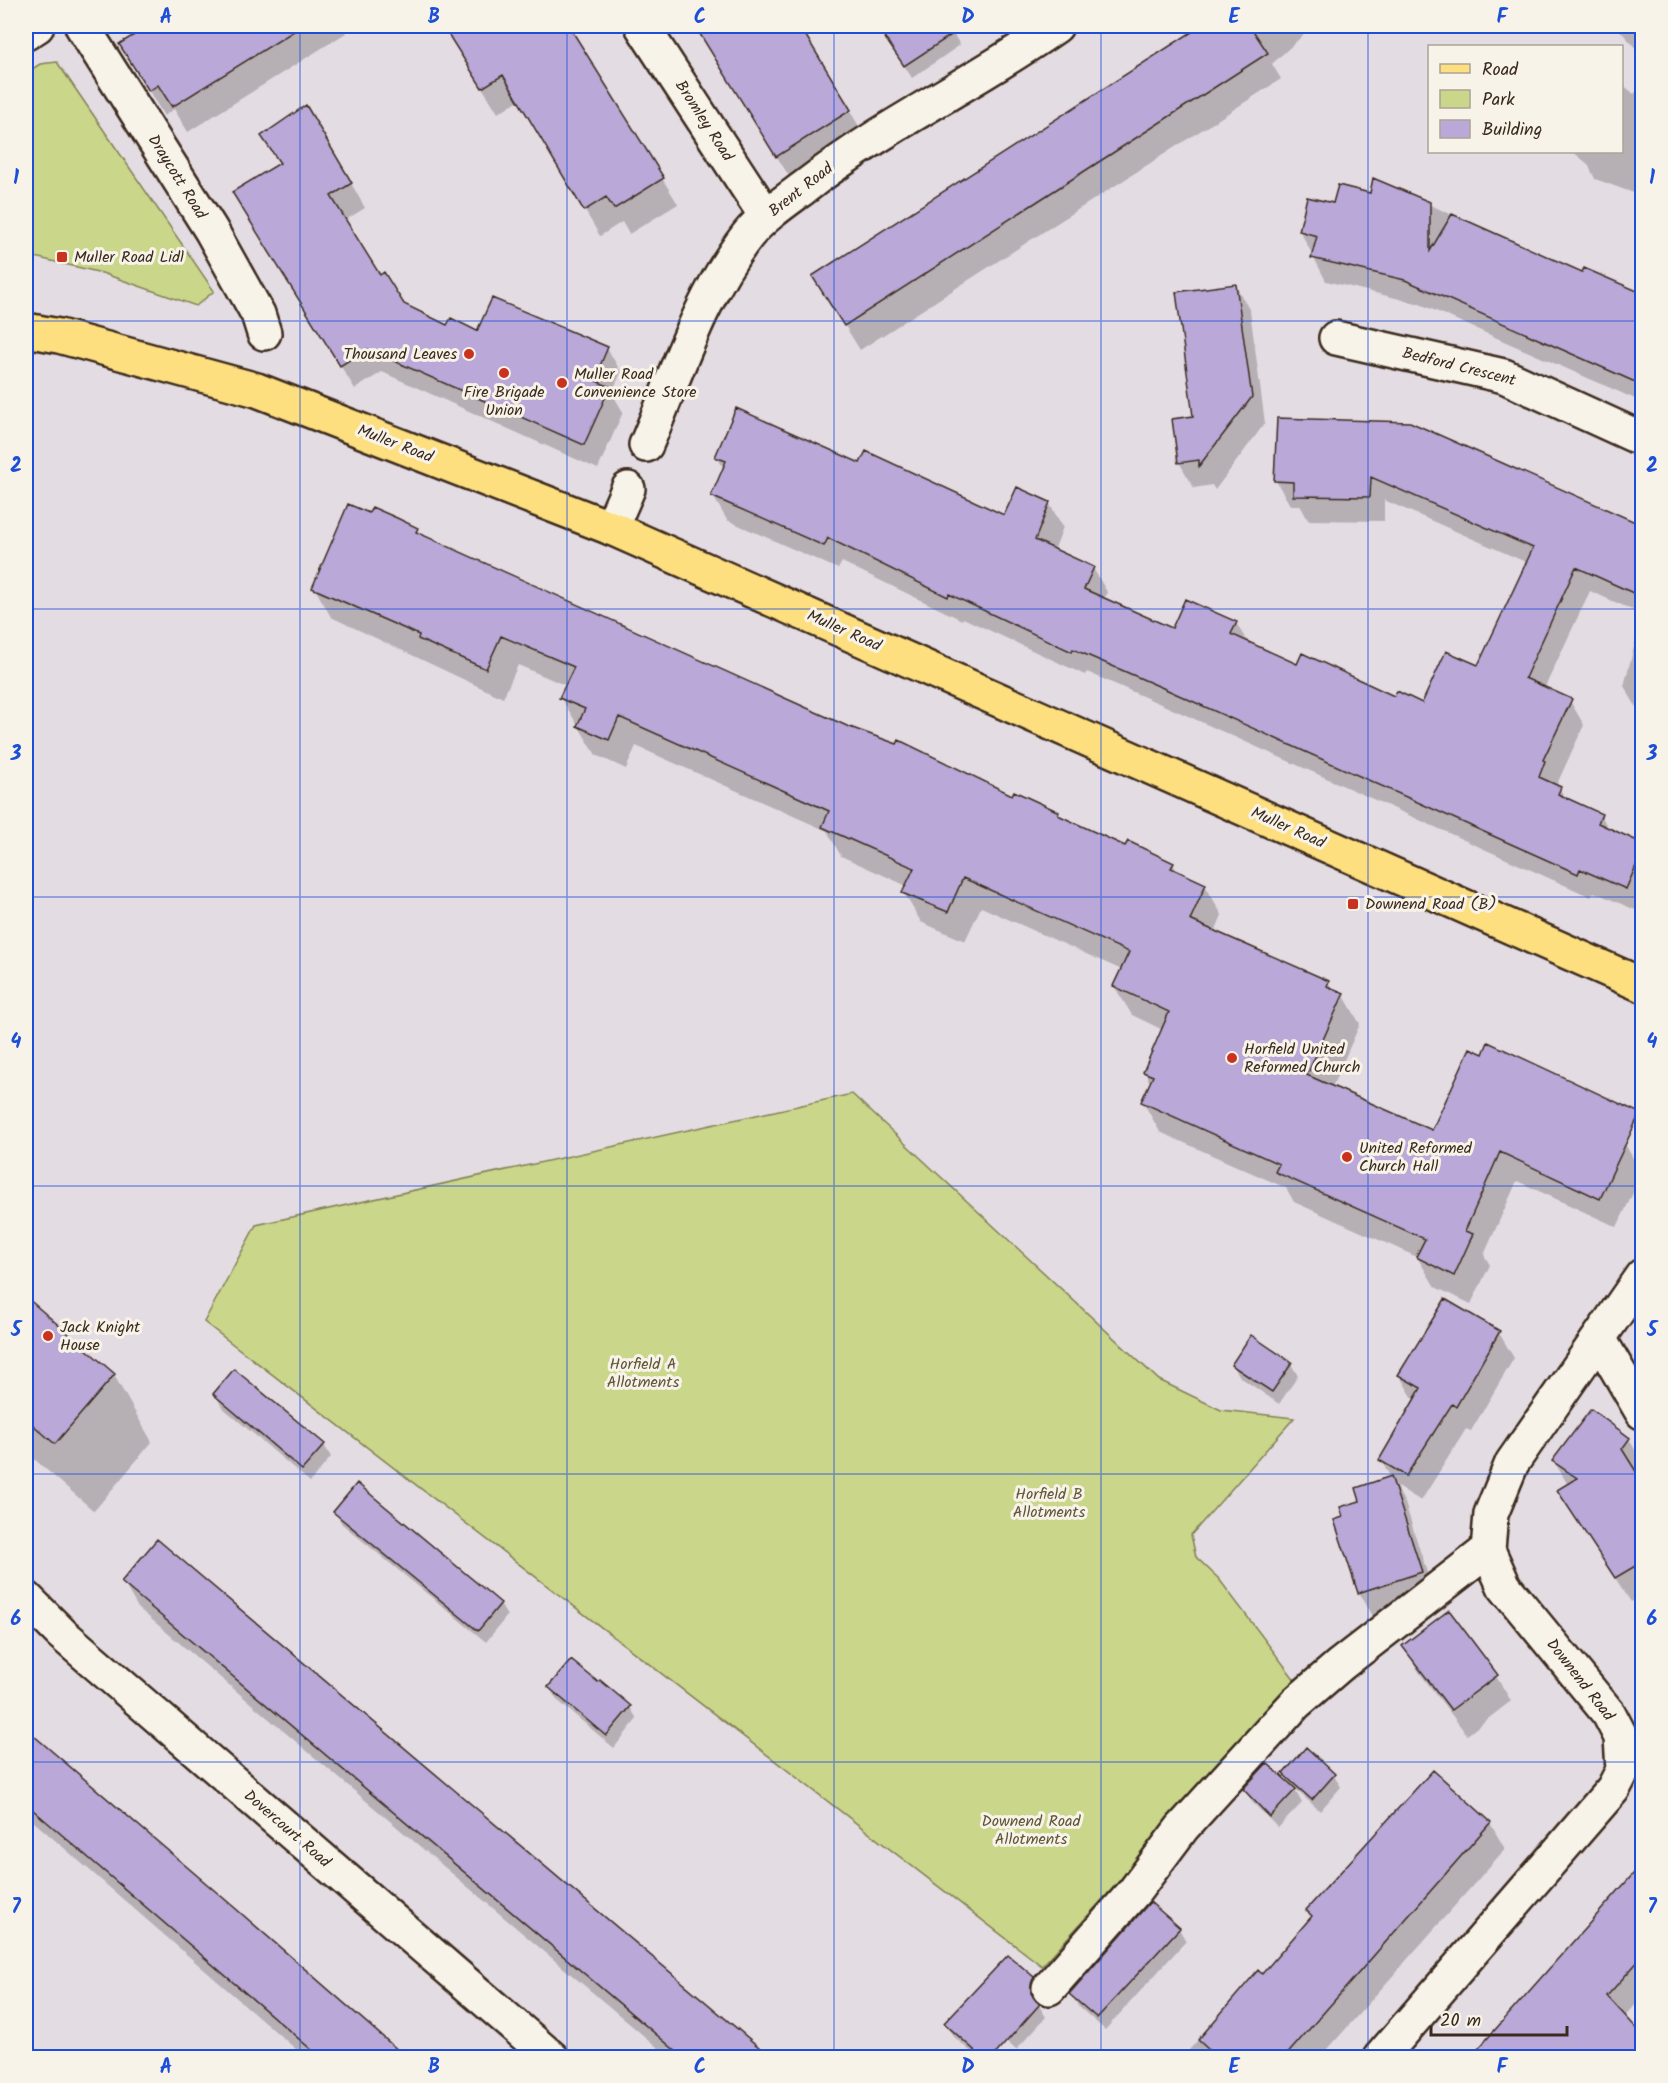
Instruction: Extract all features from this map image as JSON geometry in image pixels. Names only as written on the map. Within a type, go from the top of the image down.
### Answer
[{"type":"main road","name":"Muller Road","points":[[26,330],[59,336],[257,390],[611,528],[1642,985]]},
{"type":"street","points":[[26,33],[37,26]]},
{"type":"street","name":"Draycott Road","points":[[82,26],[211,230],[258,314],[264,333]]},
{"type":"street","name":"Bromley Road","points":[[642,26],[766,216]]},
{"type":"street","name":"Brent Road","points":[[646,445],[715,289],[733,256],[766,216],[841,159],[1056,26]]},
{"type":"street","name":"Bedford Crescent","points":[[1336,338],[1504,376],[1642,439]]},
{"type":"street","points":[[611,528],[628,489]]},
{"type":"street","name":"Downend Road","points":[[1380,2058],[1613,1790],[1632,1747],[1609,1714],[1504,1586],[1488,1550],[1491,1514],[1512,1463],[1600,1340],[1642,1276]]},
{"type":"street","points":[[1600,1340],[1642,1412]]},
{"type":"street","points":[[1049,1988],[1134,1892],[1182,1828],[1296,1704],[1340,1665],[1488,1550]]},
{"type":"street","name":"Dovercourt Road","points":[[26,1598],[71,1642],[552,2058]]},
{"type":"green space","points":[[57,62],[214,291],[196,306],[102,273],[26,255],[26,73],[40,64]]},
{"type":"green space","points":[[852,1094],[1159,1380],[1221,1410],[1294,1418],[1191,1535],[1196,1557],[1219,1579],[1298,1684],[1042,1966],[204,1322],[256,1225]]},
{"type":"building","points":[[149,26],[302,26],[172,107],[158,85],[149,91],[119,44]]},
{"type":"building","points":[[443,26],[569,26],[664,178],[614,209],[606,197],[584,211],[503,75],[482,88]]},
{"type":"building","points":[[695,26],[800,26],[851,110],[776,157]]},
{"type":"building","points":[[877,26],[965,26],[904,66]]},
{"type":"building","points":[[1201,26],[1250,26],[1268,53],[844,326],[812,276]]},
{"type":"building","points":[[306,105],[352,183],[331,196],[380,275],[384,272],[404,304],[447,325],[451,318],[477,331],[492,298],[608,347],[594,380],[610,387],[584,445],[367,349],[340,366],[232,192],[280,163],[261,136]]},
{"type":"building","points":[[1373,178],[1430,202],[1430,251],[1452,214],[1582,272],[1584,268],[1642,293],[1642,385],[1405,280],[1311,258],[1317,236],[1299,231],[1307,197],[1333,203],[1338,185],[1370,193]]},
{"type":"building","points":[[1236,284],[1252,397],[1199,466],[1199,460],[1178,463],[1172,419],[1193,416],[1176,292]]},
{"type":"building","points":[[736,408],[860,463],[866,451],[1004,515],[1017,487],[1050,502],[1035,540],[1094,567],[1084,589],[1172,628],[1185,599],[1237,622],[1231,634],[1297,664],[1302,653],[1394,696],[1397,691],[1422,703],[1446,651],[1478,665],[1533,548],[1371,477],[1370,497],[1293,496],[1293,482],[1274,481],[1277,418],[1410,422],[1642,525],[1642,597],[1576,567],[1525,678],[1572,699],[1543,760],[1545,761],[1539,777],[1561,787],[1558,794],[1602,814],[1598,823],[1642,843],[1642,852],[1626,889],[1580,869],[1578,874],[1163,688],[1073,649],[1072,652],[949,594],[948,597],[828,538],[824,546],[711,496],[726,461],[715,457]]},
{"type":"building","points":[[348,504],[369,513],[372,507],[418,528],[416,532],[847,726],[897,744],[899,740],[1012,795],[1014,791],[1059,812],[1058,815],[1125,846],[1128,841],[1174,863],[1171,868],[1206,884],[1190,920],[1329,981],[1327,986],[1344,993],[1307,1075],[1432,1130],[1470,1048],[1483,1054],[1488,1042],[1640,1113],[1600,1199],[1500,1152],[1465,1231],[1473,1234],[1454,1276],[1416,1257],[1425,1239],[1275,1172],[1279,1164],[1141,1102],[1153,1076],[1143,1072],[1169,1012],[1113,986],[1129,952],[963,878],[948,912],[902,893],[914,868],[822,827],[829,811],[619,717],[609,740],[577,726],[585,709],[559,698],[574,667],[501,636],[486,669],[418,639],[419,635],[312,588]]},
{"type":"building","name":"Jack Knight House","points":[[26,1297],[115,1374],[55,1444],[26,1419]]},
{"type":"building","points":[[1445,1299],[1500,1331],[1456,1407],[1452,1404],[1406,1476],[1379,1460],[1421,1388],[1398,1375]]},
{"type":"building","points":[[1251,1335],[1292,1363],[1272,1392],[1231,1365]]},
{"type":"building","points":[[234,1369],[325,1444],[302,1470],[213,1394]]},
{"type":"building","points":[[1591,1409],[1630,1438],[1622,1449],[1642,1481],[1642,1562],[1615,1578],[1557,1490],[1577,1478],[1552,1461]]},
{"type":"building","points":[[1391,1476],[1422,1572],[1358,1593],[1334,1520],[1343,1517],[1340,1507],[1360,1501],[1356,1488]]},
{"type":"building","points":[[357,1483],[501,1603],[478,1631],[333,1512]]},
{"type":"building","points":[[157,1539],[772,2058],[684,2058],[121,1582]]},
{"type":"building","points":[[1449,1610],[1498,1675],[1451,1710],[1402,1646]]},
{"type":"building","points":[[571,1660],[631,1706],[606,1736],[548,1687]]},
{"type":"building","points":[[26,1729],[407,2058],[321,2058],[26,1804]]},
{"type":"building","points":[[1306,1747],[1335,1774],[1312,1800],[1283,1774]]},
{"type":"building","points":[[1267,1763],[1296,1789],[1270,1817],[1243,1789]]},
{"type":"building","points":[[1433,1770],[1491,1822],[1284,2058],[1218,2058],[1198,2040],[1258,1970],[1262,1974],[1312,1916],[1306,1910]]},
{"type":"building","points":[[1642,1864],[1642,1957],[1607,1996],[1642,2034],[1642,2058],[1470,2058]]},
{"type":"building","points":[[1150,1902],[1180,1928],[1097,2018],[1069,1994]]},
{"type":"building","points":[[1008,1955],[1034,1977],[1031,1993],[1040,2004],[992,2058],[983,2058],[944,2023]]},
{"type":"place","name":"Muller Road Lidl","points":[[62,257]]},
{"type":"place","name":"Thousand Leaves","points":[[469,354]]},
{"type":"place","name":"Fire Brigade Union","points":[[504,373]]},
{"type":"place","name":"Muller Road Convenience Store","points":[[562,383]]},
{"type":"place","name":"Downend Road (B)","points":[[1353,904]]},
{"type":"place","name":"Horfield United Reformed Church","points":[[1232,1058]]},
{"type":"place","name":"United Reformed Church Hall","points":[[1347,1157]]},
{"type":"place","name":"Jack Knight House","points":[[48,1336]]},
{"type":"park label","name":"Horfield A Allotments","points":[[643,1373]]},
{"type":"park label","name":"Horfield B Allotments","points":[[1049,1503]]},
{"type":"park label","name":"Downend Road Allotments","points":[[1031,1830]]}]
